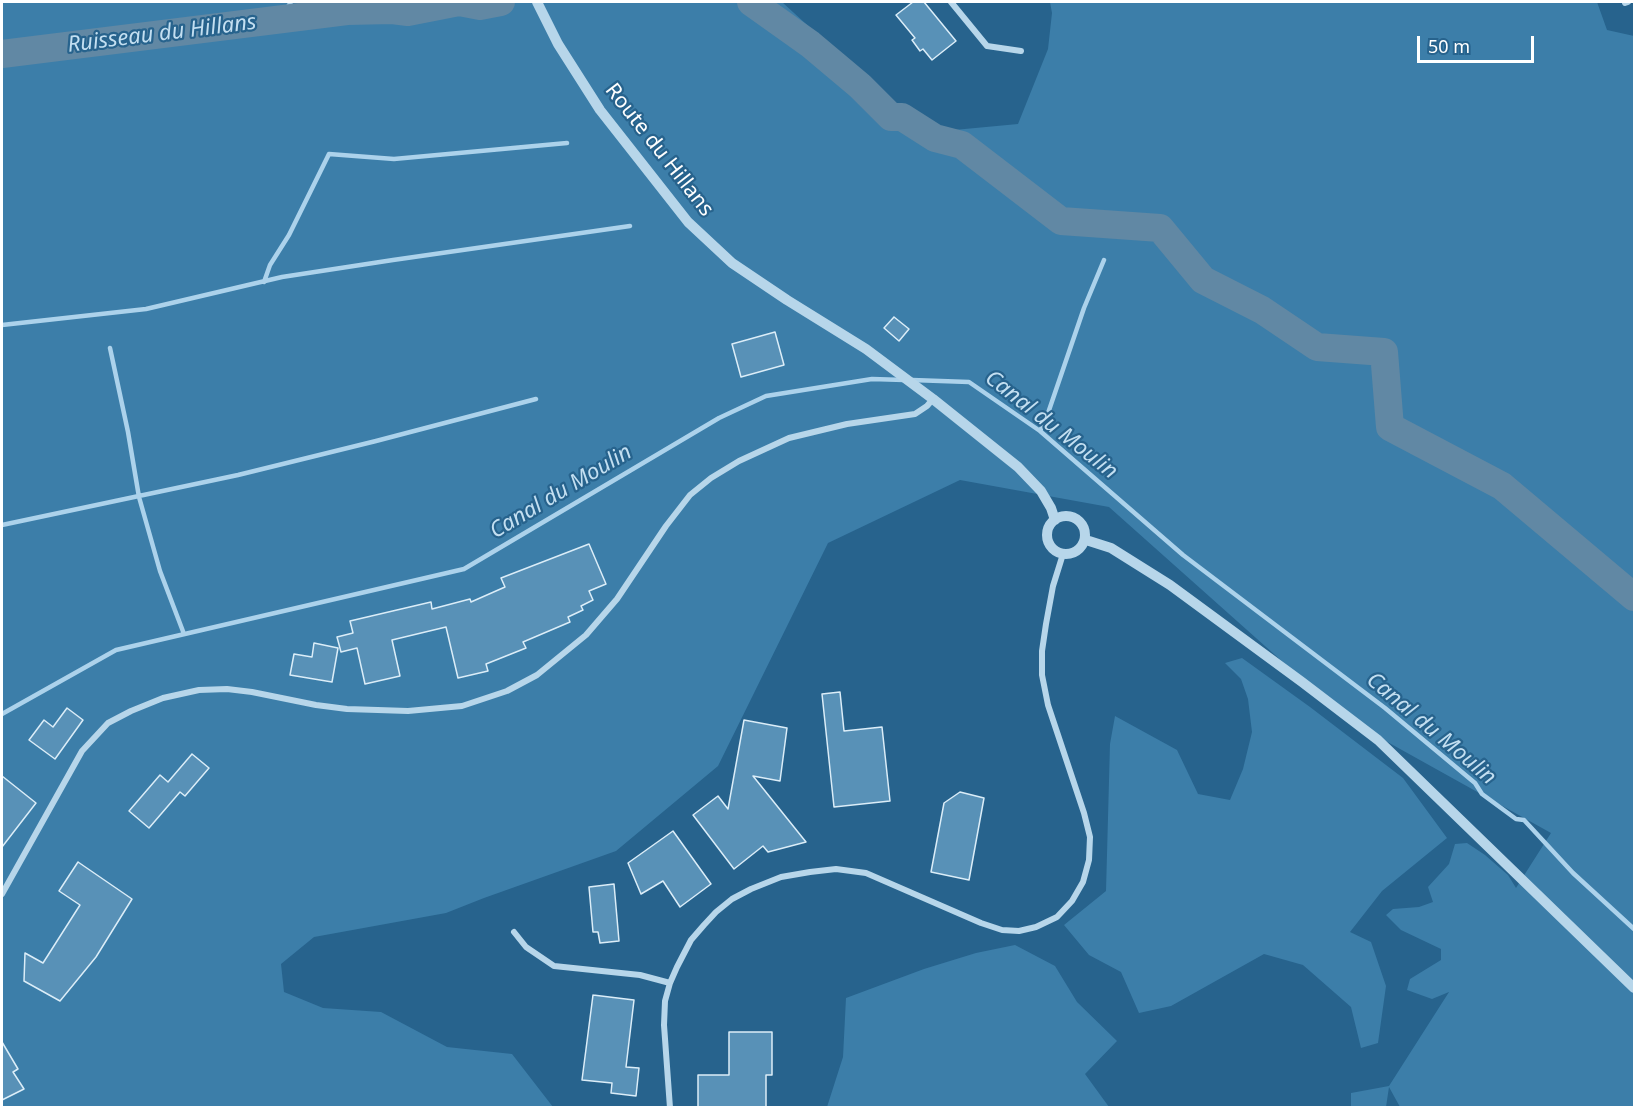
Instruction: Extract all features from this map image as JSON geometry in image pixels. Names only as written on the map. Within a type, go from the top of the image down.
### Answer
[{"type":"street","points":[[951,2],[987,46],[1021,51]]},
{"type":"street","name":"Route du Hillans","points":[[539,6],[558,44],[600,110],[688,222],[732,263],[866,349],[1018,466],[1041,491],[1055,520]]},
{"type":"street","points":[[2,894],[82,750],[108,723],[162,698],[199,690],[227,689],[252,692],[347,709],[408,711],[462,705],[507,691],[537,675],[586,635],[617,599],[666,526],[690,495],[711,478],[739,461],[789,438],[847,424],[915,414],[933,399]]},
{"type":"street","points":[[1068,516],[1080,521],[1086,533],[1086,540],[1078,551],[1063,554],[1053,550],[1047,538],[1050,525],[1055,520],[1068,516]]},
{"type":"street","points":[[1086,540],[1111,548],[1170,585],[1378,740],[1635,988]]},
{"type":"street","points":[[670,1107],[663,1025],[665,1001],[670,983],[691,940],[716,912],[732,899],[751,889],[781,877],[810,872],[836,869],[866,873],[981,923],[1002,930],[1019,931],[1036,927],[1057,917],[1072,901],[1083,882],[1089,860],[1090,837],[1048,705],[1042,675],[1042,651],[1046,624],[1053,586],[1063,554]]},
{"type":"street","points":[[514,932],[526,946],[554,966],[640,975],[670,983]]},
{"type":"shaded area","points":[[2,2],[782,2],[864,77],[902,117],[954,130],[1018,124],[1048,49],[1052,13],[1050,2],[1597,2],[1607,30],[1634,36],[1634,1107],[1400,1107],[1389,1087],[1386,1107],[1351,1107],[1351,1093],[1389,1086],[1449,992],[1432,999],[1407,990],[1410,979],[1441,960],[1441,949],[1401,930],[1386,915],[1393,909],[1419,907],[1433,902],[1428,887],[1449,864],[1455,844],[1467,843],[1485,855],[1508,875],[1516,888],[1551,833],[1348,720],[1109,507],[960,480],[828,543],[718,766],[616,851],[446,913],[314,937],[281,964],[284,992],[323,1008],[381,1012],[447,1047],[512,1054],[553,1107],[2,1108]]},
{"type":"shaded area","points":[[1242,658],[1403,778],[1447,838],[1382,891],[1350,932],[1371,942],[1386,986],[1378,1043],[1361,1048],[1351,1007],[1303,965],[1264,954],[1171,1006],[1139,1013],[1121,972],[1089,955],[1064,925],[1106,891],[1110,744],[1115,716],[1177,750],[1198,794],[1230,800],[1243,769],[1252,732],[1248,699],[1241,679],[1225,663]]},
{"type":"shaded area","points":[[1015,945],[1055,966],[1077,1002],[1117,1041],[1085,1074],[1109,1107],[827,1107],[843,1057],[846,998],[924,969],[976,953]]},
{"type":"building","points":[[913,2],[924,2],[956,41],[932,60],[923,49],[920,51],[912,40],[915,38],[896,15]]},
{"type":"building","points":[[894,317],[909,329],[899,341],[884,328]]},
{"type":"building","points":[[775,332],[784,365],[741,377],[732,344]]},
{"type":"building","points":[[589,544],[606,584],[589,591],[593,600],[581,606],[583,610],[568,617],[570,622],[523,642],[526,648],[486,664],[488,671],[458,678],[446,627],[392,640],[400,676],[365,684],[357,648],[341,652],[337,637],[353,633],[350,621],[431,602],[432,609],[470,599],[471,602],[505,587],[501,578]]},
{"type":"building","points":[[314,643],[338,648],[332,682],[290,675],[294,654],[312,657]]},
{"type":"building","points":[[840,692],[844,731],[882,727],[890,801],[834,807],[822,694]]},
{"type":"building","points":[[67,708],[83,720],[55,759],[29,740],[44,720],[53,727]]},
{"type":"building","points":[[744,720],[787,728],[780,781],[753,776],[806,842],[768,852],[763,846],[734,869],[693,815],[718,796],[728,809]]},
{"type":"building","points":[[192,754],[209,768],[185,796],[180,792],[149,828],[129,811],[160,775],[168,782]]},
{"type":"building","points":[[2,776],[36,803],[2,847]]},
{"type":"building","points":[[960,792],[984,798],[969,880],[931,872],[944,803]]},
{"type":"building","points":[[673,831],[711,884],[680,907],[663,881],[641,894],[628,863]]},
{"type":"building","points":[[78,862],[132,899],[96,957],[60,1001],[24,981],[25,953],[43,963],[80,905],[59,891]]},
{"type":"building","points":[[614,884],[619,941],[600,943],[598,932],[593,932],[589,887]]},
{"type":"building","points":[[593,995],[634,1000],[626,1067],[639,1068],[636,1096],[611,1093],[612,1083],[582,1080]]},
{"type":"building","points":[[729,1032],[772,1032],[772,1075],[766,1075],[766,1107],[698,1107],[698,1075],[729,1075]]},
{"type":"building","points":[[2,1042],[18,1069],[13,1072],[24,1089],[2,1100]]},
{"type":"waterway","points":[[280,19],[291,2]]},
{"type":"waterway","name":"Ruisseau du Hillans","points":[[2,54],[347,11],[408,12],[459,2],[480,6],[501,2]]},
{"type":"waterway","name":"Ruisseau du Hillans","points":[[751,2],[810,44],[860,86],[891,117],[902,117],[935,138],[962,145],[1061,221],[1160,228],[1203,280],[1262,310],[1317,347],[1384,352],[1390,427],[1502,486],[1634,597]]},
{"type":"waterway","points":[[264,282],[270,265],[289,235],[329,154],[394,159],[567,143]]},
{"type":"waterway","points":[[2,325],[146,309],[282,277],[630,226]]},
{"type":"waterway","points":[[1040,431],[1084,308],[1104,260]]},
{"type":"waterway","points":[[110,348],[139,497],[160,571],[184,634]]},
{"type":"waterway","name":"Canal du Moulin","points":[[2,714],[116,650],[464,569],[719,418],[766,396],[872,379],[904,380]]},
{"type":"waterway","name":"Canal du Moulin","points":[[912,380],[969,382],[1040,431],[1183,555],[1385,708],[1475,783],[1482,794],[1516,819],[1524,820],[1573,873],[1634,929]]},
{"type":"waterway","points":[[2,525],[238,475],[536,399]]}]
